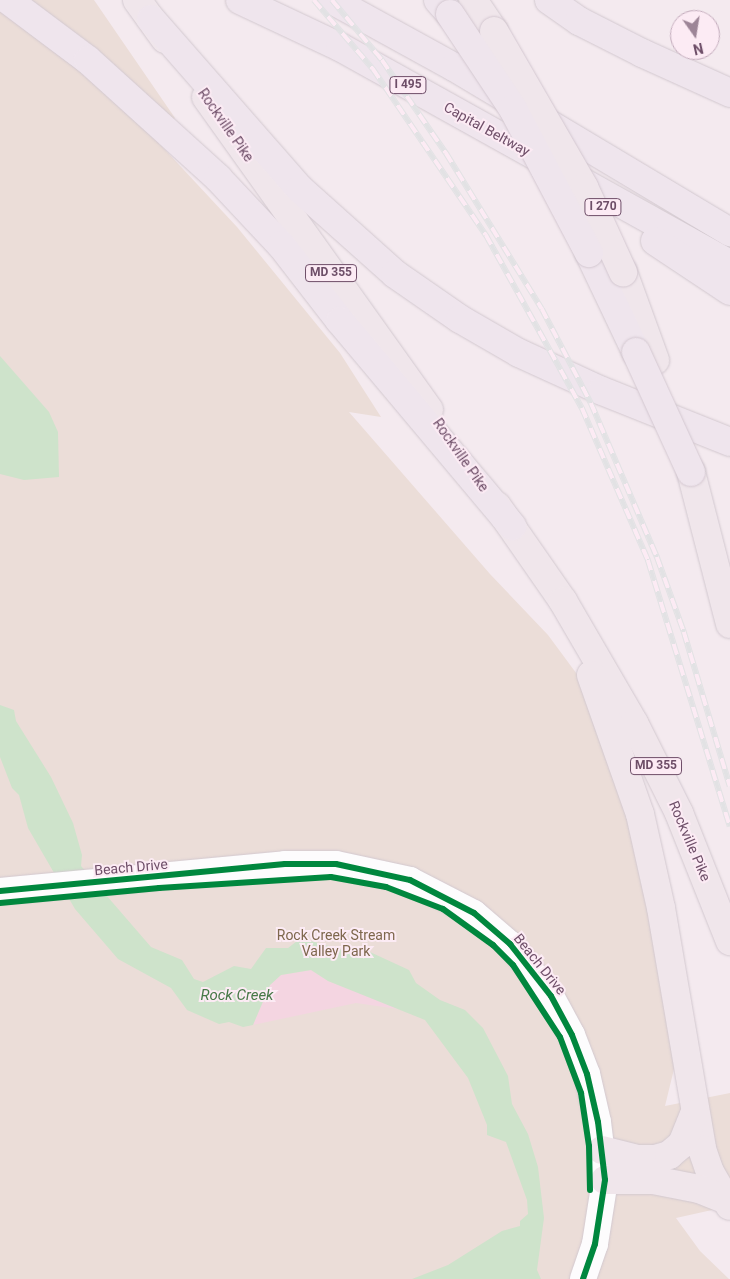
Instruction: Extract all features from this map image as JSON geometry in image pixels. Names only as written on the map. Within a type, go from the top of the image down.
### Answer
[{"type":"highway","points":[[8,0],[95,66],[218,178],[281,246],[340,321],[512,526]]},
{"type":"highway","name":"Capital Beltway","points":[[240,0],[340,47],[730,264]]},
{"type":"highway","points":[[332,0],[454,67],[730,232]]},
{"type":"highway","points":[[549,0],[579,21],[642,53],[730,93]]},
{"type":"highway","points":[[444,7],[513,109],[589,254],[646,356],[691,472]]},
{"type":"highway","points":[[144,10],[300,188],[395,274],[460,319],[519,354],[602,392],[730,442]]},
{"type":"highway","name":"I 270","points":[[477,123],[730,291]]},
{"type":"main road","points":[[473,0],[494,31],[584,187],[623,272],[646,356]]},
{"type":"main road","name":"Rockville Pike","points":[[144,10],[512,526],[563,601],[634,723],[679,813],[730,941]]},
{"type":"main road","points":[[691,472],[730,624]]},
{"type":"main road","points":[[563,601],[640,814],[661,908],[694,1114],[702,1149],[727,1202]]},
{"type":"main road","points":[[602,1150],[638,1159],[656,1159],[669,1155],[682,1144],[694,1114]]},
{"type":"main road","points":[[605,1180],[653,1180],[699,1189],[727,1202]]},
{"type":"street","name":"Beach Drive","points":[[9,890],[285,864],[336,864],[410,880],[453,900],[510,944],[552,996],[572,1035],[587,1074],[602,1150],[605,1180],[595,1244],[583,1279]]},
{"type":"green space","name":"Rock Creek Stream Valley Park","points":[[0,0],[94,0],[175,118],[156,140],[237,227],[340,353],[381,417],[349,412],[490,574],[548,635],[582,681],[611,729],[683,1032],[665,1106],[730,1093],[730,1206],[676,1218],[700,1251],[729,1279],[0,1279]]},
{"type":"sand","points":[[311,970],[328,981],[405,1010],[356,1003],[253,1025],[270,985],[281,975]]},
{"type":"water","points":[[0,356],[49,412],[58,432],[59,477],[24,480],[0,474]]},
{"type":"water","name":"Rock Creek","points":[[0,705],[14,710],[16,721],[51,777],[73,823],[82,855],[81,866],[151,947],[182,960],[194,979],[203,982],[234,966],[251,969],[266,948],[288,948],[301,938],[346,951],[370,952],[409,970],[416,983],[440,1000],[465,1010],[483,1028],[508,1076],[512,1104],[528,1134],[538,1167],[544,1218],[537,1270],[541,1279],[412,1279],[448,1265],[502,1231],[520,1226],[520,1221],[528,1214],[527,1200],[506,1142],[487,1135],[487,1125],[468,1078],[425,1020],[328,981],[311,970],[281,975],[270,985],[253,1025],[243,1027],[229,1022],[219,1024],[187,1010],[171,988],[118,959],[75,909],[28,828],[19,795],[12,788],[0,757]]},
{"type":"railway","points":[[314,0],[373,69],[486,235],[582,408],[648,560],[730,827]]},
{"type":"railway","points":[[332,0],[382,60],[446,153],[542,309],[591,403],[657,557],[684,632],[730,786]]},
{"type":"cycle path","points":[[0,891],[285,864],[336,864],[410,880],[474,913],[510,944],[551,996],[572,1035],[587,1074],[598,1122],[605,1180],[595,1244],[583,1279]]},
{"type":"cycle path","points":[[0,903],[159,888],[331,877],[386,887],[443,909],[493,945],[513,965],[560,1037],[581,1093],[589,1146],[590,1190]]}]
